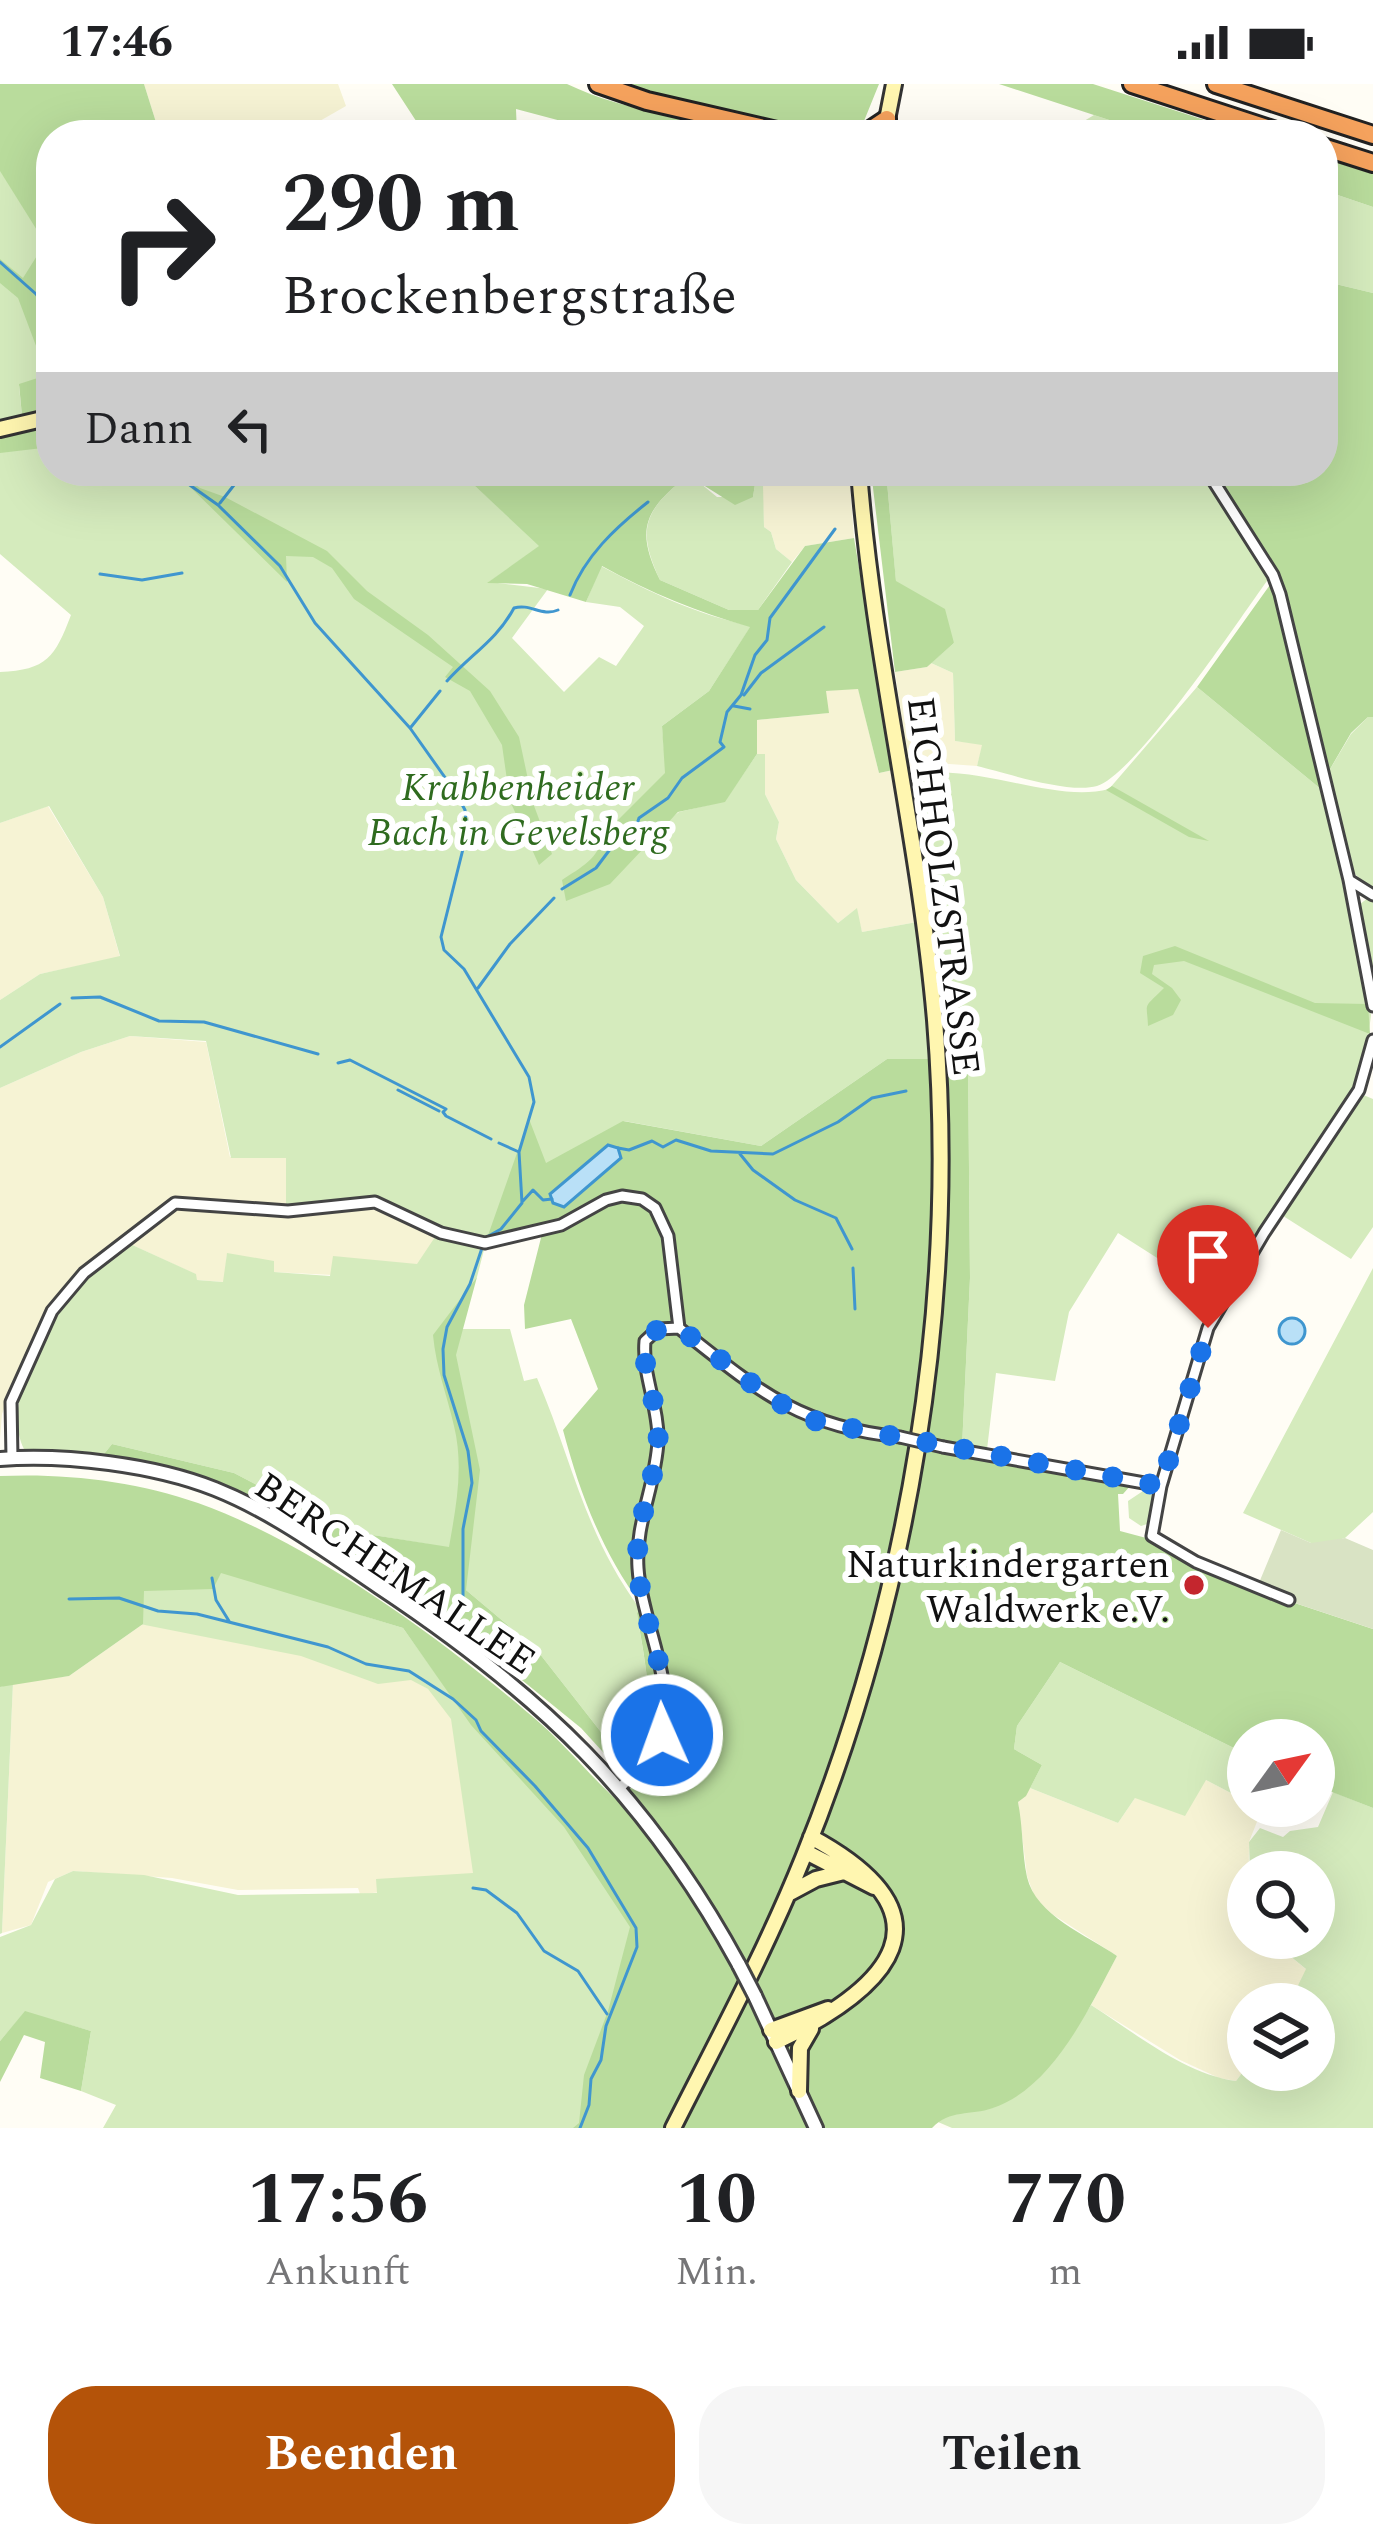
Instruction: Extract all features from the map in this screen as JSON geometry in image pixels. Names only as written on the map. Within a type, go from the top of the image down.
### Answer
[{"type":"highway","points":[[598,84],[731,120]]},
{"type":"highway","points":[[1132,84],[1242,120]]},
{"type":"highway","points":[[1216,84],[1327,120]]},
{"type":"highway","points":[[1338,124],[1373,135]]},
{"type":"highway","points":[[1338,152],[1373,163]]},
{"type":"main road","points":[[887,120],[894,84]]},
{"type":"main road","points":[[0,429],[36,421]]},
{"type":"main road","name":"EICHHOLZSTRASSE","points":[[673,2128],[788,1894],[861,1688],[897,1548],[925,1380],[940,1204],[938,1083],[929,962],[878,630],[862,486]]},
{"type":"main road","points":[[808,1844],[878,1889]]},
{"type":"main road","points":[[774,2036],[814,2025],[869,1986],[890,1954],[893,1919],[878,1889],[858,1864],[808,1844]]},
{"type":"main road","points":[[788,1894],[817,1879],[848,1872]]},
{"type":"main road","points":[[774,2036],[839,2007]]},
{"type":"main road","points":[[799,2091],[800,2048],[814,2025]]},
{"type":"street","points":[[1217,486],[1274,575],[1349,880],[1373,1006]]},
{"type":"street","points":[[1349,880],[1373,895]]},
{"type":"street","points":[[1289,1600],[1196,1562],[1152,1536],[1161,1486],[1208,1328],[1264,1233],[1359,1090],[1373,1040]]},
{"type":"street","points":[[6,1458],[11,1402],[52,1311],[84,1273],[175,1203],[288,1210],[375,1202],[440,1233],[484,1243],[561,1225],[606,1200],[642,1198],[656,1208],[668,1236],[679,1328]]},
{"type":"street","points":[[620,1788],[656,1751],[666,1718],[637,1553],[658,1441],[644,1362],[645,1341],[658,1329],[679,1328],[792,1411],[841,1428],[1161,1486]]},
{"type":"street","name":"BERCHEMALLEE","points":[[6,1458],[85,1461],[213,1488],[282,1522],[493,1667],[569,1733],[620,1788],[682,1869],[739,1965],[816,2128]]},
{"type":"shaded area","points":[[144,84],[338,84],[346,106],[322,120],[155,120]]},
{"type":"shaded area","points":[[762,486],[850,486],[854,538],[805,546],[792,562],[776,549],[771,532],[764,527]]},
{"type":"shaded area","points":[[931,663],[953,673],[955,741],[983,744],[977,766],[908,761],[895,672]]},
{"type":"shaded area","points":[[858,688],[879,773],[893,770],[917,922],[862,932],[856,909],[838,923],[796,880],[776,839],[779,822],[765,794],[765,754],[757,754],[757,720],[828,713],[825,691]]},
{"type":"shaded area","points":[[48,806],[103,897],[120,957],[40,974],[0,1000],[0,823]]},
{"type":"shaded area","points":[[130,1036],[206,1042],[230,1157],[287,1157],[286,1207],[378,1210],[428,1234],[478,1249],[470,1282],[273,1272],[227,1254],[224,1282],[197,1280],[195,1274],[128,1243],[159,1214],[157,1210],[123,1241],[9,1396],[0,1439],[0,1088]]},
{"type":"shaded area","points":[[143,1624],[246,1641],[317,1659],[357,1676],[413,1680],[433,1692],[452,1720],[493,1875],[360,1894],[358,1888],[238,1890],[172,1878],[73,1871],[48,1882],[31,1925],[2,1933],[13,1683],[69,1676]]},
{"type":"shaded area","points":[[1206,1780],[1227,1791],[1227,1827],[1255,1827],[1249,1851],[1227,1851],[1227,1959],[1294,1959],[1307,1970],[1300,1983],[1227,1983],[1227,2079],[1180,2060],[1091,2005],[1117,1956],[1052,1914],[1035,1898],[1027,1876],[1018,1802],[1030,1788],[1118,1823],[1135,1798]]},
{"type":"green space","points":[[0,84],[36,120],[36,379],[19,386],[22,416],[0,421]]},
{"type":"green space","points":[[0,84],[144,84],[155,120],[36,120],[36,229],[0,171]]},
{"type":"green space","points":[[392,84],[567,84],[642,110],[693,120],[557,120],[516,109],[516,120],[415,120]]},
{"type":"green space","points":[[620,84],[879,84],[864,120],[766,120]]},
{"type":"green space","points":[[999,84],[1093,84],[1205,120],[1109,120]]},
{"type":"green space","points":[[1338,163],[1373,174],[1373,207],[1338,195]]},
{"type":"green space","points":[[1338,195],[1373,207],[1373,293],[1338,285]]},
{"type":"green space","points":[[36,257],[36,346],[18,298],[0,283],[0,259],[23,278]]},
{"type":"green space","points":[[1338,285],[1373,293],[1373,717],[1351,733],[1326,776],[1279,578],[1221,486],[1338,486]]},
{"type":"green space","points":[[36,379],[36,414],[22,416],[19,384]]},
{"type":"green space","name":"Krabbenheider Bach in Gevelsberg","points":[[36,426],[36,486],[475,486],[540,546],[489,582],[548,589],[512,638],[564,692],[599,657],[616,666],[644,626],[620,607],[586,602],[601,566],[674,602],[751,626],[709,691],[662,726],[670,819],[679,812],[725,801],[757,754],[765,754],[765,794],[779,822],[776,839],[796,880],[838,923],[857,908],[862,932],[917,922],[930,1059],[887,1059],[761,1146],[624,1121],[482,1241],[479,1247],[485,1246],[477,1277],[443,1323],[462,1329],[510,1329],[524,1381],[537,1378],[592,1525],[640,1609],[648,1714],[645,1733],[624,1754],[608,1741],[536,1649],[466,1590],[427,1544],[373,1535],[309,1512],[234,1473],[112,1444],[104,1454],[24,1449],[18,1407],[43,1335],[83,1278],[128,1243],[196,1274],[197,1280],[223,1282],[227,1253],[274,1261],[274,1272],[330,1276],[333,1256],[417,1264],[439,1231],[376,1200],[286,1207],[286,1158],[231,1158],[206,1041],[130,1036],[0,1088],[0,1000],[40,974],[120,956],[103,897],[49,806],[0,823],[0,672],[29,668],[47,658],[71,615],[0,554],[0,434]]},
{"type":"green space","points":[[36,426],[36,449],[0,453],[0,434]]},
{"type":"green space","name":"Krabbenheider Bach in Gevelsberg","points":[[189,486],[225,497],[327,551],[367,591],[428,635],[490,691],[519,737],[533,803],[552,854],[539,865],[510,801],[502,745],[470,691],[445,677],[453,667],[354,599],[332,568],[313,557],[286,556],[287,582]]},
{"type":"green space","points":[[475,486],[676,486],[657,504],[647,526],[648,550],[660,580],[729,610],[758,610],[805,546],[854,538],[893,770],[879,773],[858,689],[826,691],[829,713],[757,720],[757,754],[725,802],[678,812],[610,884],[566,901],[562,880],[593,856],[602,836],[665,773],[662,726],[709,691],[750,627],[674,601],[602,566],[586,602],[527,584],[487,583],[539,546]]},
{"type":"green space","points":[[676,486],[704,486],[717,497],[753,497],[755,486],[763,486],[764,527],[771,532],[776,549],[792,562],[758,610],[729,610],[660,580],[647,538],[651,515]]},
{"type":"green space","points":[[705,486],[755,486],[753,497],[735,505]]},
{"type":"green space","points":[[873,486],[887,486],[896,581],[945,609],[954,643],[927,667],[895,672]]},
{"type":"green space","points":[[887,486],[1212,486],[1269,578],[1136,754],[1114,775],[1085,788],[1037,782],[977,766],[982,745],[955,741],[953,673],[931,663],[954,643],[896,582]]},
{"type":"green space","points":[[1272,582],[1276,591],[1322,790],[1197,687]]},
{"type":"green space","points":[[1197,687],[1322,790],[1371,1015],[1366,1055],[1356,1087],[1220,1298],[1118,1233],[1069,1312],[1055,1381],[996,1373],[986,1458],[962,1447],[970,1278],[968,1060],[951,1059],[913,775],[963,774],[1064,791],[1109,789]]},
{"type":"green space","points":[[1373,717],[1373,890],[1348,868],[1326,776],[1351,734]]},
{"type":"green space","points":[[1112,786],[1209,841],[1189,837],[1106,790]]},
{"type":"green space","points":[[1368,898],[1373,901],[1373,980],[1358,918],[1360,904]]},
{"type":"green space","points":[[1175,946],[1315,1003],[1368,1004],[1370,1034],[1184,961],[1154,965],[1152,974],[1181,1000],[1173,1015],[1148,1026],[1147,1006],[1164,988],[1140,973],[1143,956]]},
{"type":"green space","points":[[887,1059],[968,1059],[970,1278],[962,1447],[1131,1485],[1118,1494],[1120,1531],[1150,1539],[1256,1590],[1373,1629],[1373,1808],[1335,1793],[1335,1719],[1227,1719],[1227,1745],[1060,1662],[1017,1726],[1014,1749],[1042,1765],[1018,1802],[1027,1877],[1032,1891],[1052,1914],[1117,1956],[1067,2044],[1034,2083],[993,2108],[953,2115],[932,2128],[573,2128],[579,2123],[584,2075],[608,2011],[630,1927],[564,1827],[471,1725],[403,1628],[221,1573],[213,1589],[144,1591],[143,1624],[69,1676],[0,1687],[0,1476],[75,1477],[150,1489],[198,1503],[287,1544],[378,1599],[465,1661],[541,1724],[618,1801],[661,1755],[657,1741],[623,1774],[581,1728],[502,1664],[283,1515],[212,1480],[104,1454],[112,1444],[234,1473],[309,1512],[373,1535],[449,1547],[458,1457],[433,1335],[477,1277],[456,1355],[480,1470],[466,1590],[536,1649],[608,1741],[624,1754],[637,1746],[648,1714],[637,1613],[642,1606],[594,1522],[563,1430],[598,1389],[571,1319],[525,1329],[524,1305],[544,1226],[486,1241],[529,1119],[546,1163],[623,1121],[761,1146]]},
{"type":"green space","points":[[1361,1094],[1373,1099],[1373,1227],[1351,1259],[1280,1214]]},
{"type":"green space","points":[[1373,1268],[1373,1512],[1345,1538],[1311,1543],[1243,1513]]},
{"type":"green space","points":[[1146,1489],[1155,1493],[1150,1523],[1141,1526],[1129,1518],[1128,1501]]},
{"type":"green space","points":[[127,1495],[364,1616],[403,1628],[448,1691],[540,1784],[645,1935],[629,2128],[103,2128],[116,2105],[81,2091],[91,2031],[25,2012],[0,2041],[0,1937],[31,1925],[55,1879],[73,1871],[144,1875],[238,1895],[377,1893],[376,1879],[473,1873],[451,1719],[428,1689],[411,1680],[378,1684],[301,1656],[140,1624]]},
{"type":"green space","points":[[1281,1530],[1311,1543],[1345,1538],[1373,1550],[1373,1629],[1256,1590]]},
{"type":"green space","points":[[1060,1662],[1227,1745],[1227,1791],[1206,1780],[1185,1816],[1135,1798],[1118,1823],[1030,1788],[1042,1765],[1014,1749],[1017,1726]]},
{"type":"green space","points":[[13,1683],[2,1933],[0,1934],[0,1687]]},
{"type":"green space","points":[[1335,1793],[1373,1808],[1373,2128],[952,2128],[938,2122],[943,2116],[995,2107],[1068,2041],[1091,2005],[1160,2051],[1227,2079],[1227,2091],[1335,2091],[1335,1983],[1299,1983],[1306,1969],[1294,1959],[1335,1959],[1335,1851],[1249,1851],[1249,1842],[1260,1828],[1283,1837],[1290,1831],[1335,1827]]},
{"type":"green space","points":[[25,2011],[91,2031],[81,2091],[40,2078],[45,2042],[24,2035],[0,2082],[0,2041]]},
{"type":"water","points":[[608,1145],[618,1148],[621,1158],[564,1207],[553,1203],[550,1194]]},
{"type":"water","points":[[1292,1318],[1305,1331],[1292,1344],[1279,1331]]},
{"type":"waterway","points":[[0,262],[36,294]]},
{"type":"waterway","points":[[191,486],[218,505],[280,566],[315,623],[410,728],[465,810],[467,833],[441,937],[444,950],[464,969],[529,1077],[534,1102],[519,1152],[522,1203],[501,1229],[485,1238]]},
{"type":"waterway","points":[[220,503],[233,486]]},
{"type":"waterway","points":[[570,595],[602,544],[648,502]]},
{"type":"waterway","points":[[562,889],[633,836],[639,818],[724,747],[720,742],[727,712],[741,695],[755,655],[767,640],[770,618],[835,529]]},
{"type":"waterway","points":[[100,574],[142,580],[182,573]]},
{"type":"waterway","points":[[447,681],[514,608],[558,610]]},
{"type":"waterway","points":[[744,695],[761,673],[824,627]]},
{"type":"waterway","points":[[411,727],[440,691]]},
{"type":"waterway","points":[[734,706],[750,709]]},
{"type":"waterway","points":[[478,988],[510,944],[554,898]]},
{"type":"waterway","points":[[72,998],[100,997],[159,1021],[204,1022],[318,1054]]},
{"type":"waterway","points":[[0,1047],[60,1004]]},
{"type":"waterway","points":[[338,1063],[350,1060],[446,1109],[446,1116],[491,1139]]},
{"type":"waterway","points":[[398,1090],[439,1111]]},
{"type":"waterway","points":[[618,1148],[629,1150],[652,1141],[663,1147],[676,1140],[711,1151],[773,1154],[838,1122],[872,1098],[906,1091]]},
{"type":"waterway","points":[[499,1143],[519,1152]]},
{"type":"waterway","points":[[740,1154],[753,1170],[795,1200],[836,1218],[852,1249]]},
{"type":"waterway","points":[[522,1202],[533,1190],[543,1200],[552,1199]]},
{"type":"waterway","points":[[463,1599],[463,1529],[472,1483],[468,1451],[444,1375],[443,1349],[447,1327],[470,1284],[482,1248]]},
{"type":"waterway","points":[[853,1268],[855,1309]]},
{"type":"waterway","points":[[212,1578],[216,1600],[229,1621]]},
{"type":"waterway","points":[[69,1599],[119,1598],[158,1611],[197,1614],[328,1647],[366,1664],[409,1671],[476,1720],[588,1848],[636,1928],[637,1947],[606,2026],[580,2128]]},
{"type":"waterway","points":[[473,1888],[486,1890],[517,1913],[544,1951],[578,1971],[607,2014]]},
{"type":"place","name":"Naturkindergarten Waldwerk e.V.","points":[[1194,1585]]},
{"type":"route","points":[[662,1735],[665,1694],[637,1553],[658,1441],[644,1362],[645,1341],[651,1334],[668,1326],[679,1328],[772,1399],[818,1422],[1161,1486],[1208,1328]]}]
